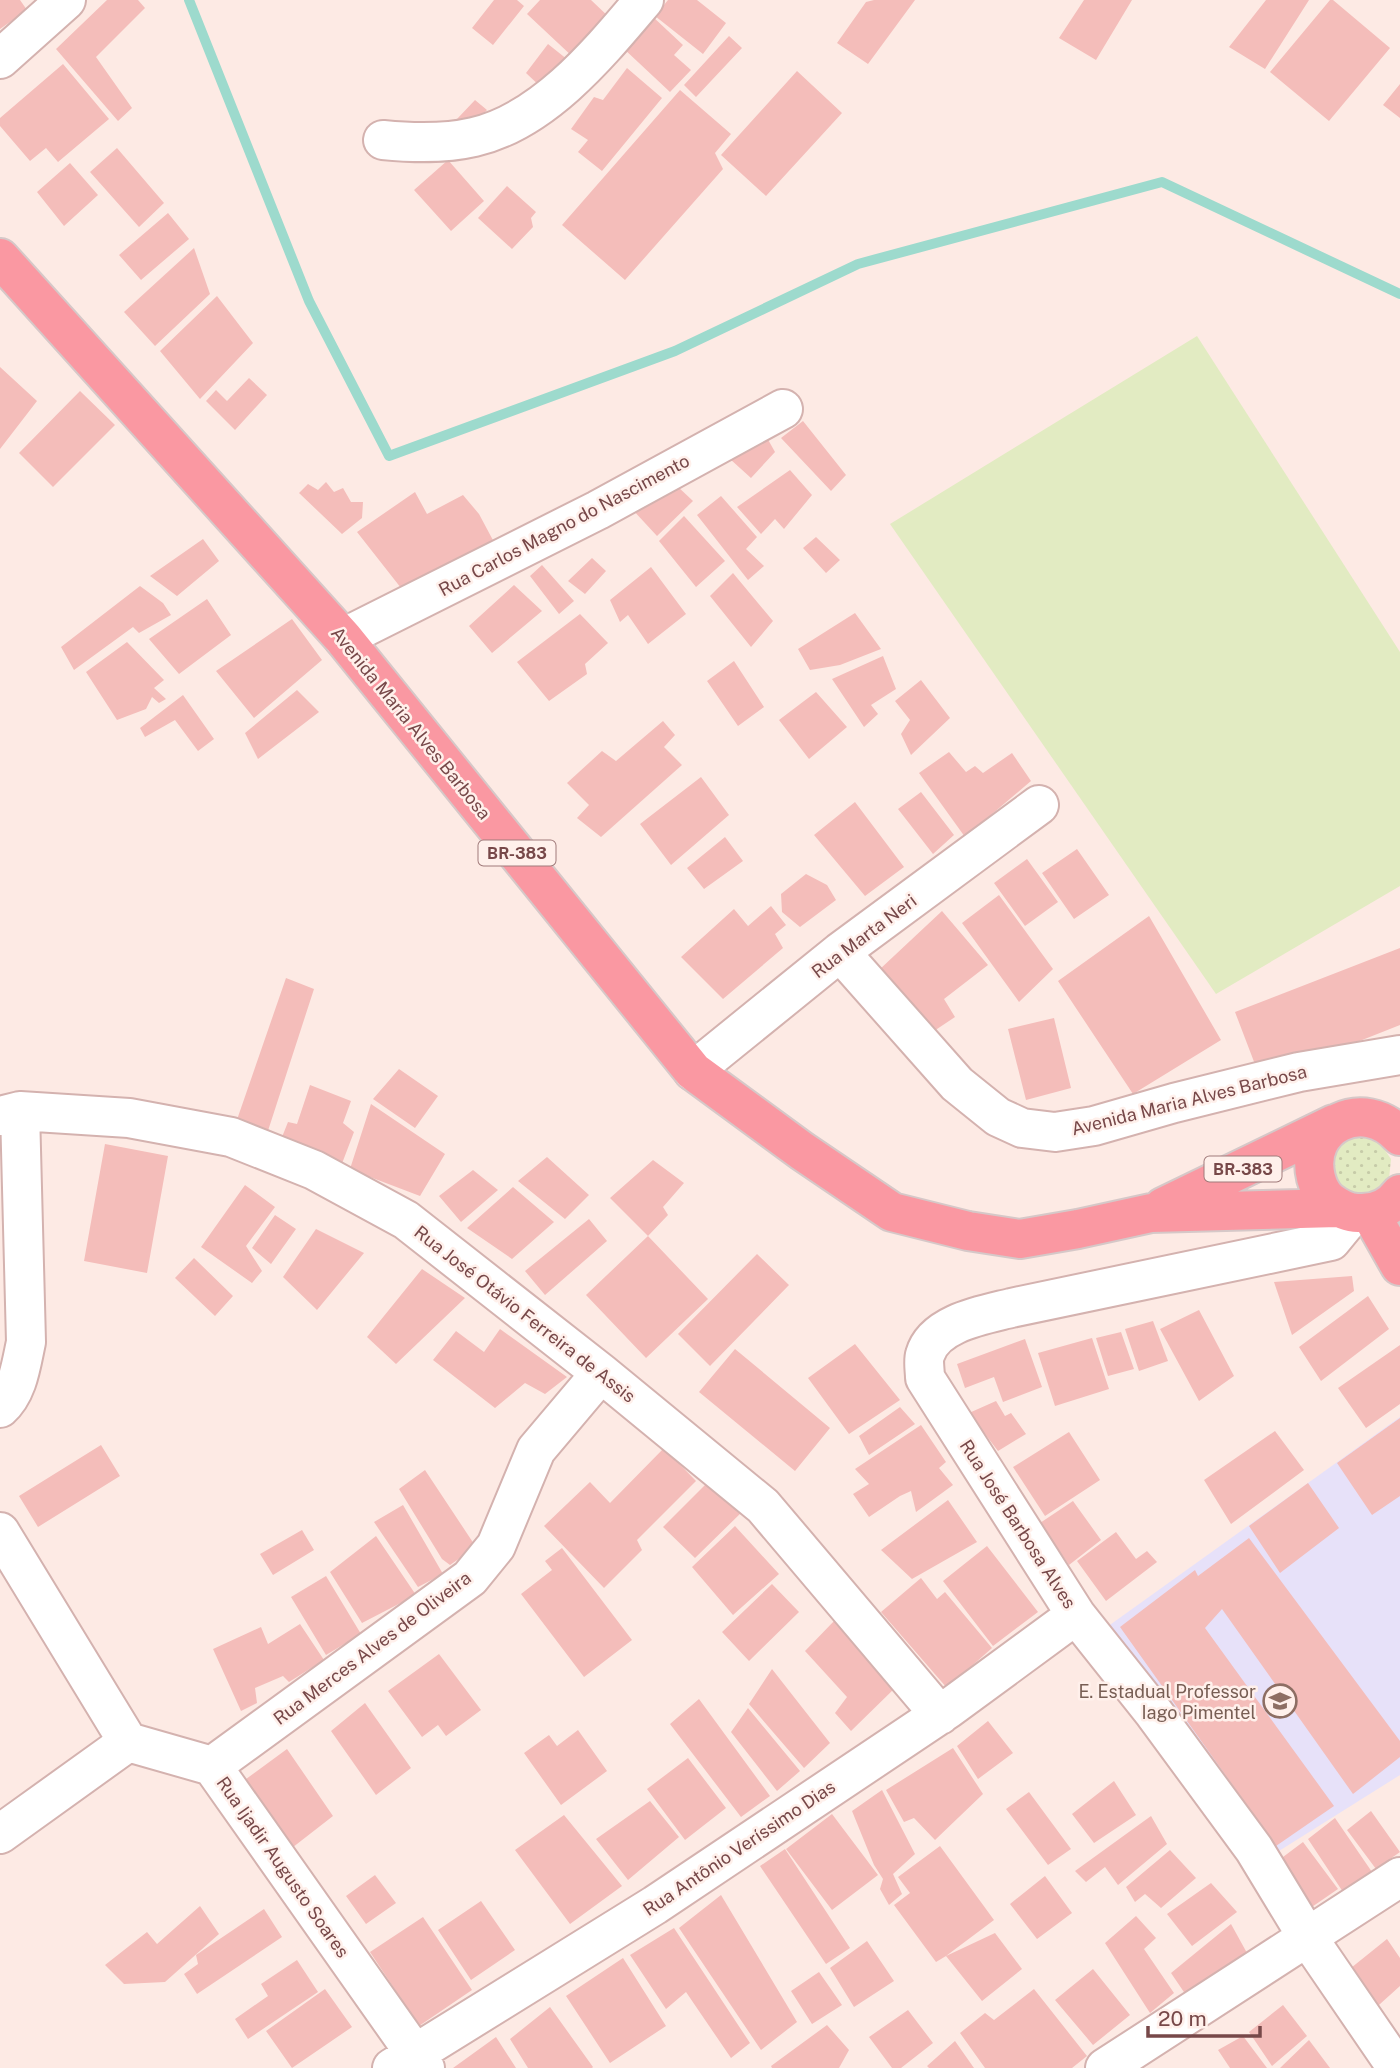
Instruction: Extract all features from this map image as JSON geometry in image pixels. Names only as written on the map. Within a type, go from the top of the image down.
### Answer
[{"type":"highway","name":"Avenida Maria Alves Barbosa","points":[[0,258],[343,638],[693,1071],[802,1151],[892,1212],[968,1231],[1020,1239],[1151,1213],[1365,1207]]},
{"type":"highway","name":"Avenida Maria Alves Barbosa","points":[[1151,1213],[1400,1098]]},
{"type":"highway","points":[[1348,1120],[1377,1118],[1391,1126],[1400,1136]]},
{"type":"highway","name":"BR-383","points":[[1348,1120],[1322,1136],[1315,1151],[1313,1167],[1317,1183],[1325,1198],[1365,1207],[1400,1266]]},
{"type":"street","points":[[0,60],[66,0]]},
{"type":"street","points":[[383,141],[424,143],[476,137],[524,116],[569,83],[644,0]]},
{"type":"street","name":"Rua Carlos Magno do Nascimento","points":[[343,638],[575,522],[783,408]]},
{"type":"street","name":"Rua Marta Neri","points":[[693,1071],[840,952],[1039,805]]},
{"type":"street","name":"Avenida Maria Alves Barbosa","points":[[840,952],[957,1084],[998,1117],[1022,1128],[1055,1132],[1094,1126],[1299,1072],[1400,1055]]},
{"type":"street","points":[[0,1408],[18,1379],[26,1342],[10,1113]]},
{"type":"street","name":"Rua José Otávio Ferreira de Assis","points":[[10,1113],[129,1118],[232,1137],[314,1170],[407,1220],[601,1373],[763,1506],[940,1715]]},
{"type":"street","name":"Rua José Barbosa Alves","points":[[1365,1207],[1331,1241],[973,1318],[937,1333],[925,1355],[925,1378],[1076,1615],[1154,1713],[1254,1849],[1308,1938],[1397,2068]]},
{"type":"street","name":"Rua Merces Alves de Oliveira","points":[[212,1766],[470,1578],[496,1546],[536,1450],[601,1373]]},
{"type":"street","points":[[0,1532],[128,1742],[0,1834]]},
{"type":"street","name":"Rua Antônio Veríssimo Dias","points":[[411,2063],[655,1905],[940,1715],[1076,1615]]},
{"type":"street","name":"Rua Ijadir Augusto Soares","points":[[128,1742],[212,1766],[341,1950],[411,2063]]},
{"type":"street","points":[[1105,2068],[1400,1877]]},
{"type":"shaded area","name":"E. Estadual Professor Iago Pimentel","points":[[1400,1417],[1400,1775],[1271,1856],[1107,1627]]},
{"type":"green space","points":[[1197,336],[1400,652],[1400,886],[1216,994],[890,524]]},
{"type":"green space","points":[[1361,1135],[1380,1143],[1391,1159],[1389,1179],[1384,1187],[1368,1197],[1340,1189],[1330,1160],[1341,1142]]},
{"type":"building","points":[[0,0],[20,0],[27,10],[0,29]]},
{"type":"building","points":[[107,0],[138,0],[145,8],[96,57],[132,108],[118,121],[56,49]]},
{"type":"building","points":[[494,0],[517,0],[524,6],[493,45],[472,28]]},
{"type":"building","points":[[540,0],[591,0],[611,19],[574,58],[527,14]]},
{"type":"building","points":[[668,0],[697,0],[726,23],[703,54],[655,16]]},
{"type":"building","points":[[915,0],[868,64],[837,43],[866,2]]},
{"type":"building","points":[[1084,0],[1132,0],[1096,60],[1059,38]]},
{"type":"building","points":[[1266,0],[1309,0],[1265,69],[1229,47]]},
{"type":"building","points":[[1330,0],[1390,48],[1329,121],[1270,72]]},
{"type":"building","points":[[652,16],[683,45],[674,55],[691,70],[670,92],[623,48]]},
{"type":"building","points":[[729,36],[742,48],[696,97],[684,85]]},
{"type":"building","points":[[548,44],[568,60],[543,89],[526,73]]},
{"type":"building","points":[[63,64],[109,119],[58,162],[46,148],[30,161],[0,126],[0,118]]},
{"type":"building","points":[[627,68],[662,98],[602,171],[578,152],[588,140],[571,129],[594,97],[603,100]]},
{"type":"building","points":[[797,71],[842,113],[766,196],[721,155]]},
{"type":"building","points":[[1400,84],[1400,118],[1383,105]]},
{"type":"building","points":[[680,90],[731,134],[715,153],[723,169],[625,280],[562,225]]},
{"type":"building","points":[[475,100],[487,110],[469,129],[457,119]]},
{"type":"building","points":[[117,148],[164,203],[139,227],[90,172]]},
{"type":"building","points":[[448,160],[484,201],[451,231],[414,190]]},
{"type":"building","points":[[70,163],[98,195],[64,226],[37,192]]},
{"type":"building","points":[[507,186],[536,212],[531,218],[533,227],[512,249],[478,218]]},
{"type":"building","points":[[168,213],[189,239],[141,280],[119,255]]},
{"type":"building","points":[[194,248],[210,294],[155,346],[124,312]]},
{"type":"building","points":[[217,296],[253,343],[200,399],[160,351]]},
{"type":"building","points":[[0,367],[37,401],[0,449]]},
{"type":"building","points":[[249,378],[267,395],[235,430],[206,401],[216,390],[227,401]]},
{"type":"building","points":[[80,391],[115,425],[53,487],[19,453]]},
{"type":"building","points":[[803,421],[846,475],[831,491],[781,438]]},
{"type":"building","points":[[766,436],[775,452],[751,478],[730,459]]},
{"type":"building","points":[[790,470],[812,495],[784,529],[775,519],[761,534],[737,507]]},
{"type":"building","points":[[326,482],[334,492],[343,488],[351,502],[363,502],[362,518],[342,534],[299,493],[308,484],[318,490]]},
{"type":"building","points":[[676,485],[693,501],[657,536],[632,509]]},
{"type":"building","points":[[415,492],[427,514],[463,495],[479,514],[503,559],[401,588],[357,532]]},
{"type":"building","points":[[721,496],[757,537],[746,549],[764,566],[748,580],[697,515]]},
{"type":"building","points":[[684,516],[725,561],[696,587],[659,541]]},
{"type":"building","points":[[816,537],[840,560],[826,573],[803,548]]},
{"type":"building","points":[[203,539],[219,561],[177,596],[150,576]]},
{"type":"building","points":[[592,558],[606,571],[585,594],[568,581]]},
{"type":"building","points":[[542,565],[574,601],[559,614],[530,576]]},
{"type":"building","points":[[651,567],[686,614],[648,644],[628,615],[620,622],[610,600]]},
{"type":"building","points":[[733,573],[773,621],[751,647],[710,596]]},
{"type":"building","points":[[514,585],[542,611],[492,653],[469,626]]},
{"type":"building","points":[[140,586],[163,603],[171,615],[139,633],[133,627],[74,670],[61,647]]},
{"type":"building","points":[[207,599],[231,635],[179,674],[149,639]]},
{"type":"building","points":[[855,613],[881,649],[840,665],[810,670],[798,649]]},
{"type":"building","points":[[580,614],[608,643],[585,664],[587,674],[549,701],[517,662]]},
{"type":"building","points":[[292,619],[322,660],[254,718],[216,671]]},
{"type":"building","points":[[127,642],[164,680],[154,688],[166,699],[159,703],[152,697],[146,709],[117,720],[86,672]]},
{"type":"building","points":[[883,656],[896,689],[871,705],[878,714],[864,727],[832,679]]},
{"type":"building","points":[[734,661],[764,707],[738,726],[707,681]]},
{"type":"building","points":[[921,680],[950,718],[911,755],[901,734],[910,720],[895,701]]},
{"type":"building","points":[[297,690],[319,712],[258,759],[245,733]]},
{"type":"building","points":[[816,692],[847,727],[809,759],[779,720]]},
{"type":"building","points":[[183,695],[214,739],[198,751],[175,720],[145,737],[140,728]]},
{"type":"building","points":[[663,721],[675,735],[664,747],[682,765],[601,837],[577,818],[589,805],[567,783],[602,751],[616,761]]},
{"type":"building","points":[[949,752],[966,772],[975,766],[983,773],[1012,753],[1031,781],[965,837],[919,773]]},
{"type":"building","points":[[701,777],[729,815],[671,865],[640,824]]},
{"type":"building","points":[[921,792],[954,835],[933,854],[898,809]]},
{"type":"building","points":[[855,802],[904,867],[865,896],[814,835]]},
{"type":"building","points":[[725,837],[743,861],[704,889],[687,868]]},
{"type":"building","points":[[1077,849],[1109,895],[1074,919],[1042,873]]},
{"type":"building","points":[[1027,859],[1058,902],[1025,926],[994,883]]},
{"type":"building","points":[[806,874],[827,885],[836,900],[800,927],[782,912],[781,894]]},
{"type":"building","points":[[999,895],[1053,969],[1019,1002],[962,923]]},
{"type":"building","points":[[771,906],[786,925],[775,934],[783,948],[723,999],[681,957],[734,909],[748,926]]},
{"type":"building","points":[[942,911],[988,965],[944,999],[955,1017],[931,1033],[879,970]]},
{"type":"building","points":[[1149,916],[1221,1040],[1133,1094],[1058,981]]},
{"type":"building","points":[[1400,948],[1400,1025],[1261,1080],[1235,1012]]},
{"type":"building","points":[[286,978],[314,989],[265,1140],[231,1137]]},
{"type":"building","points":[[1054,1018],[1071,1088],[1026,1100],[1008,1029]]},
{"type":"building","points":[[399,1069],[438,1096],[415,1128],[373,1099]]},
{"type":"building","points":[[310,1085],[351,1101],[343,1123],[354,1132],[338,1174],[278,1147],[288,1122],[297,1124]]},
{"type":"building","points":[[371,1104],[445,1154],[420,1196],[370,1177],[363,1184],[349,1172]]},
{"type":"building","points":[[105,1144],[168,1156],[147,1273],[84,1261]]},
{"type":"building","points":[[547,1157],[589,1195],[565,1219],[518,1181]]},
{"type":"building","points":[[653,1160],[684,1183],[663,1207],[668,1215],[648,1236],[610,1198]]},
{"type":"building","points":[[473,1170],[498,1190],[461,1222],[439,1196]]},
{"type":"building","points":[[245,1185],[275,1207],[246,1246],[262,1271],[252,1283],[201,1247]]},
{"type":"building","points":[[513,1187],[554,1222],[512,1259],[467,1228]]},
{"type":"building","points":[[275,1215],[296,1229],[271,1264],[252,1248]]},
{"type":"building","points":[[589,1219],[607,1241],[545,1295],[525,1271]]},
{"type":"building","points":[[316,1229],[364,1253],[317,1310],[283,1277]]},
{"type":"building","points":[[648,1236],[708,1299],[646,1358],[586,1295]]},
{"type":"building","points":[[757,1254],[789,1285],[710,1366],[678,1334]]},
{"type":"building","points":[[194,1258],[233,1296],[215,1316],[175,1278]]},
{"type":"building","points":[[422,1269],[465,1298],[396,1364],[367,1337]]},
{"type":"building","points":[[1352,1276],[1354,1291],[1292,1335],[1274,1282]]},
{"type":"building","points":[[1368,1296],[1389,1329],[1321,1381],[1299,1347]]},
{"type":"building","points":[[1199,1310],[1234,1376],[1199,1401],[1160,1329]]},
{"type":"building","points":[[1153,1321],[1168,1361],[1139,1371],[1125,1329]]},
{"type":"building","points":[[500,1329],[567,1377],[545,1394],[525,1383],[495,1408],[433,1360],[456,1331],[484,1352]]},
{"type":"building","points":[[1121,1332],[1134,1369],[1108,1376],[1096,1338]]},
{"type":"building","points":[[1092,1338],[1109,1389],[1055,1406],[1038,1353]]},
{"type":"building","points":[[1025,1339],[1042,1387],[1003,1402],[994,1377],[965,1388],[957,1364]]},
{"type":"building","points":[[855,1344],[900,1400],[849,1434],[808,1378]]},
{"type":"building","points":[[1400,1345],[1400,1404],[1366,1428],[1338,1388]]},
{"type":"building","points":[[735,1349],[830,1428],[795,1471],[699,1392]]},
{"type":"building","points":[[996,1401],[1005,1416],[1011,1413],[1026,1434],[998,1451],[969,1413]]},
{"type":"building","points":[[900,1407],[915,1424],[869,1455],[859,1436]]},
{"type":"building","points":[[1400,1418],[1400,1496],[1372,1515],[1337,1463]]},
{"type":"building","points":[[921,1425],[946,1462],[939,1468],[953,1485],[916,1512],[911,1491],[869,1517],[853,1494],[869,1484],[855,1469]]},
{"type":"building","points":[[1275,1431],[1304,1470],[1231,1524],[1204,1480]]},
{"type":"building","points":[[1069,1432],[1100,1480],[1045,1516],[1013,1467]]},
{"type":"building","points":[[101,1445],[120,1476],[38,1527],[19,1496]]},
{"type":"building","points":[[664,1448],[696,1481],[637,1540],[642,1550],[604,1588],[544,1526],[590,1482],[610,1503]]},
{"type":"building","points":[[425,1470],[476,1547],[450,1565],[442,1559],[399,1489]]},
{"type":"building","points":[[713,1477],[745,1509],[695,1558],[663,1527]]},
{"type":"building","points":[[1308,1483],[1339,1528],[1280,1573],[1249,1526]]},
{"type":"building","points":[[948,1500],[977,1542],[912,1579],[881,1550]]},
{"type":"building","points":[[1073,1501],[1101,1540],[1069,1565],[1040,1523]]},
{"type":"building","points":[[403,1505],[443,1574],[418,1587],[374,1522]]},
{"type":"building","points":[[735,1526],[779,1574],[733,1615],[692,1567]]},
{"type":"building","points":[[302,1530],[314,1550],[273,1575],[260,1554]]},
{"type":"building","points":[[1116,1532],[1136,1559],[1147,1551],[1157,1562],[1106,1601],[1077,1561]]},
{"type":"building","points":[[376,1536],[416,1595],[362,1623],[330,1572]]},
{"type":"building","points":[[1249,1538],[1400,1741],[1400,1757],[1353,1794],[1222,1609],[1205,1628],[1334,1806],[1276,1846],[1120,1627],[1195,1570],[1198,1576]]},
{"type":"building","points":[[987,1546],[1038,1612],[993,1646],[943,1581]]},
{"type":"building","points":[[562,1548],[632,1640],[584,1677],[521,1594],[552,1570],[545,1561]]},
{"type":"building","points":[[326,1576],[361,1634],[326,1655],[291,1597]]},
{"type":"building","points":[[921,1578],[937,1599],[945,1592],[992,1648],[947,1688],[881,1612]]},
{"type":"building","points":[[772,1584],[799,1612],[749,1661],[722,1632]]},
{"type":"building","points":[[836,1619],[897,1686],[851,1731],[835,1713],[847,1697],[805,1651]]},
{"type":"building","points":[[300,1624],[324,1660],[289,1682],[283,1676],[255,1688],[257,1703],[241,1711],[213,1649],[261,1627],[268,1644]]},
{"type":"building","points":[[439,1654],[481,1710],[446,1736],[438,1725],[422,1737],[388,1691]]},
{"type":"building","points":[[772,1669],[830,1743],[804,1768],[749,1704]]},
{"type":"building","points":[[699,1699],[770,1796],[741,1817],[670,1724]]},
{"type":"building","points":[[365,1703],[411,1768],[376,1795],[331,1731]]},
{"type":"building","points":[[748,1708],[800,1771],[777,1791],[731,1732]]},
{"type":"building","points":[[988,1721],[1013,1753],[978,1779],[957,1746]]},
{"type":"building","points":[[578,1730],[607,1771],[561,1805],[524,1753],[549,1735],[557,1746]]},
{"type":"building","points":[[953,1748],[983,1794],[935,1840],[914,1818],[904,1822],[886,1790]]},
{"type":"building","points":[[287,1749],[333,1816],[288,1851],[242,1782]]},
{"type":"building","points":[[688,1758],[726,1808],[685,1840],[647,1789]]},
{"type":"building","points":[[1114,1781],[1136,1815],[1094,1843],[1072,1814]]},
{"type":"building","points":[[882,1790],[915,1854],[893,1874],[902,1894],[889,1905],[880,1889],[883,1879],[874,1865],[852,1811]]},
{"type":"building","points":[[1029,1792],[1071,1849],[1048,1865],[1006,1809]]},
{"type":"building","points":[[650,1801],[679,1837],[628,1880],[596,1839]]},
{"type":"building","points":[[1371,1811],[1400,1852],[1376,1869],[1347,1830]]},
{"type":"building","points":[[832,1814],[878,1875],[832,1910],[786,1849]]},
{"type":"building","points":[[564,1815],[622,1886],[570,1924],[515,1850]]},
{"type":"building","points":[[1151,1816],[1167,1844],[1118,1885],[1105,1867],[1086,1882],[1075,1871]]},
{"type":"building","points":[[1335,1818],[1372,1872],[1343,1892],[1308,1839]]},
{"type":"building","points":[[1303,1842],[1338,1889],[1306,1911],[1288,1887],[1295,1877],[1279,1860]]},
{"type":"building","points":[[940,1846],[994,1920],[936,1962],[894,1905],[910,1893],[898,1877]]},
{"type":"building","points":[[785,1849],[850,1948],[826,1964],[760,1866]]},
{"type":"building","points":[[1170,1850],[1196,1878],[1161,1908],[1145,1894],[1135,1902],[1126,1887]]},
{"type":"building","points":[[375,1875],[396,1903],[366,1924],[346,1896]]},
{"type":"building","points":[[1045,1876],[1072,1913],[1037,1939],[1010,1904]]},
{"type":"building","points":[[1211,1883],[1237,1912],[1192,1946],[1167,1914]]},
{"type":"building","points":[[721,1895],[797,2022],[761,2050],[679,1928]]},
{"type":"building","points":[[481,1901],[515,1950],[471,1980],[438,1930]]},
{"type":"building","points":[[200,1906],[219,1934],[165,1982],[124,1984],[105,1965],[147,1932],[157,1944]]},
{"type":"building","points":[[264,1909],[282,1937],[197,1994],[184,1974],[198,1964],[196,1955]]},
{"type":"building","points":[[1136,1916],[1156,1938],[1144,1949],[1174,1993],[1150,2013],[1105,1943]]},
{"type":"building","points":[[423,1917],[472,1990],[419,2026],[370,1952]]},
{"type":"building","points":[[1231,1924],[1247,1953],[1188,1998],[1171,1973]]},
{"type":"building","points":[[674,1928],[750,2043],[731,2058],[686,1992],[666,2009],[630,1955]]},
{"type":"building","points":[[995,1933],[1022,1969],[982,2001],[946,1956]]},
{"type":"building","points":[[1387,1939],[1400,1958],[1400,1986],[1370,2013],[1341,1976]]},
{"type":"building","points":[[867,1941],[894,1981],[854,2007],[830,1968]]},
{"type":"building","points":[[623,1958],[666,2026],[610,2063],[566,1996]]},
{"type":"building","points":[[297,1960],[318,1992],[248,2039],[235,2019],[268,1996],[261,1984]]},
{"type":"building","points":[[1093,1969],[1130,2015],[1093,2045],[1055,2000]]},
{"type":"building","points":[[819,1972],[842,2005],[812,2024],[791,1991]]},
{"type":"building","points":[[325,1989],[352,2027],[292,2068],[266,2031]]},
{"type":"building","points":[[1034,1989],[1087,2056],[1072,2068],[985,2068],[960,2033],[985,2013],[994,2020]]},
{"type":"building","points":[[1283,2005],[1307,2036],[1272,2066],[1249,2032]]},
{"type":"building","points":[[550,2007],[592,2068],[528,2068],[510,2039]]},
{"type":"building","points":[[908,2010],[933,2043],[901,2068],[892,2068],[869,2037]]},
{"type":"building","points":[[827,2025],[849,2050],[839,2068],[772,2068],[771,2066]]},
{"type":"building","points":[[1243,2036],[1267,2068],[1230,2068],[1218,2050]]},
{"type":"building","points":[[496,2037],[516,2068],[453,2068]]},
{"type":"building","points":[[1309,2040],[1330,2068],[1280,2068]]},
{"type":"building","points":[[955,2041],[974,2068],[927,2066]]},
{"type":"waterway","points":[[189,0],[309,301],[389,456],[675,351],[858,264],[1162,182],[1400,294]]},
{"type":"place","name":"E. Estadual Professor Iago Pimentel","points":[[1280,1701]]}]
